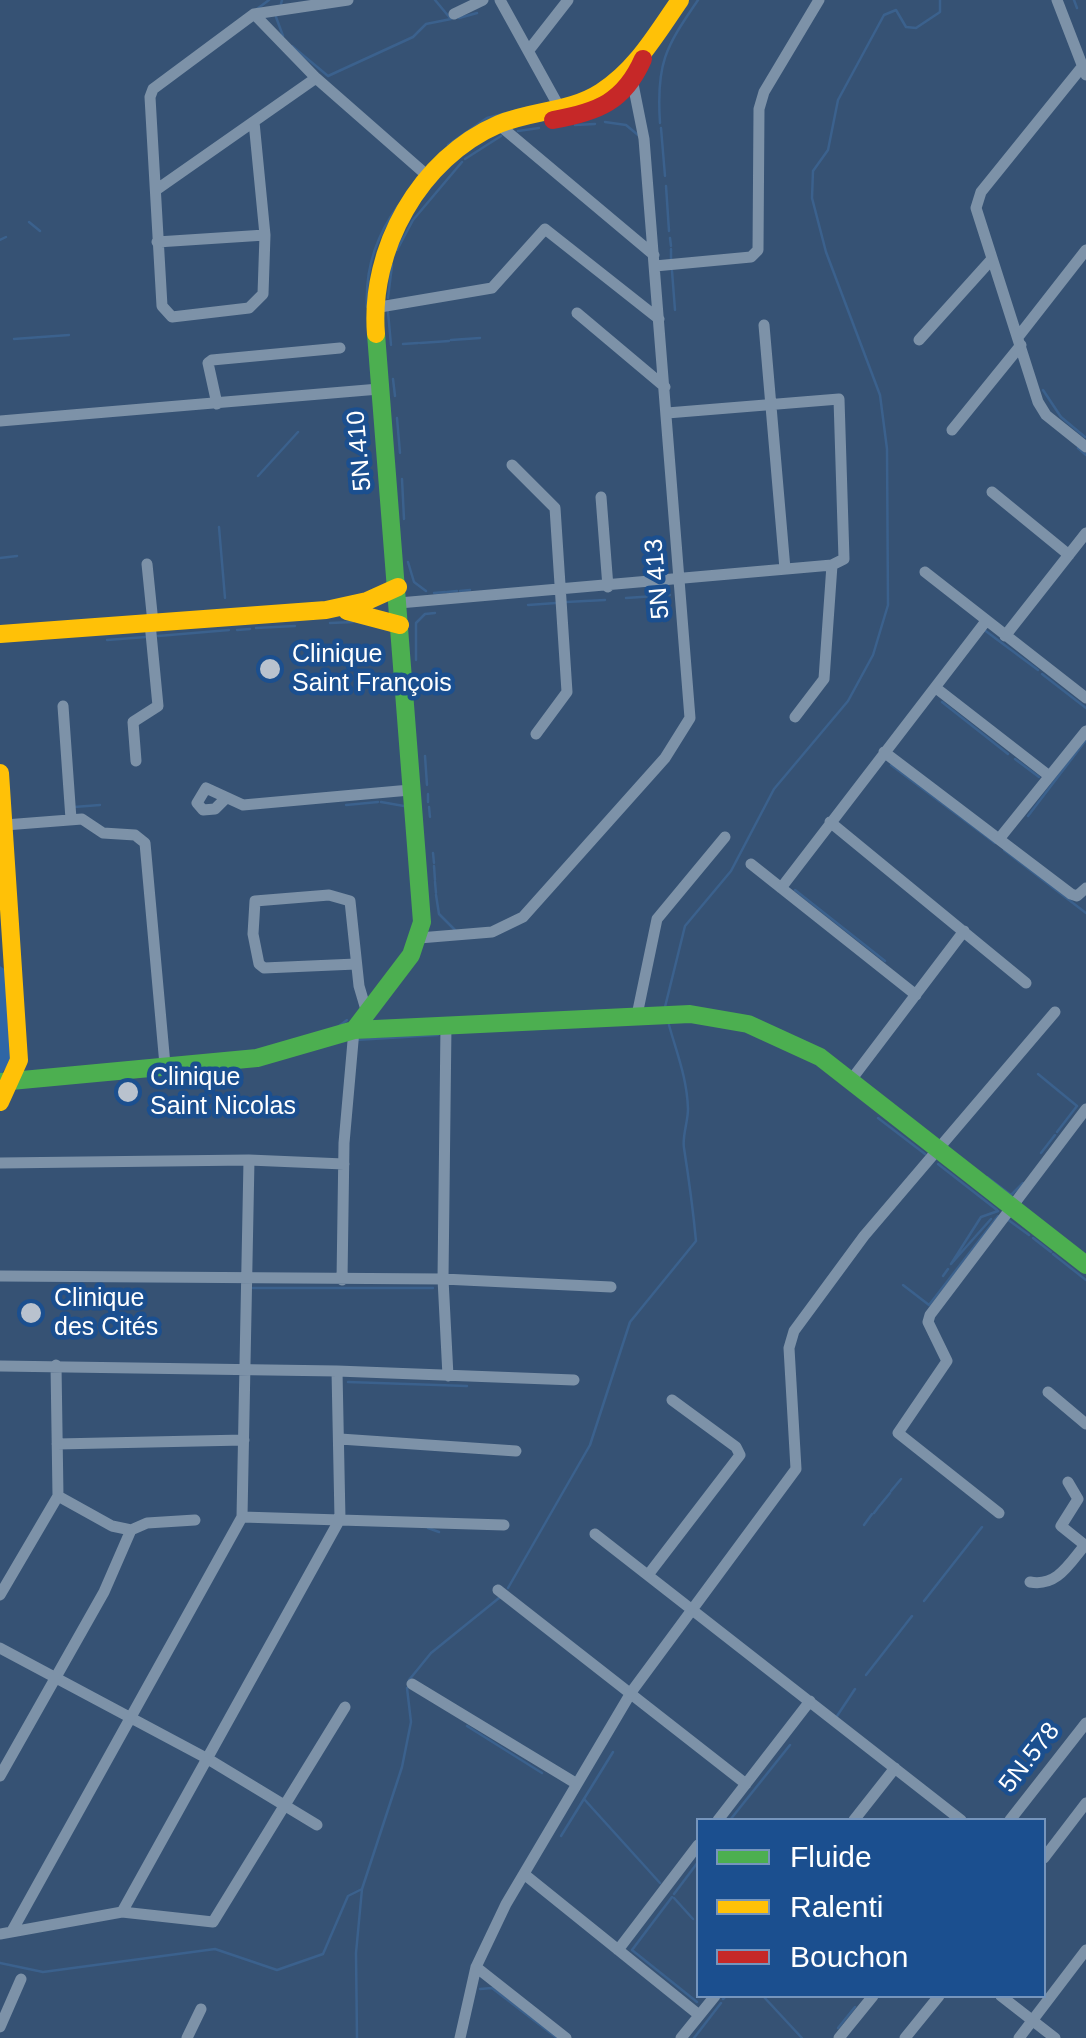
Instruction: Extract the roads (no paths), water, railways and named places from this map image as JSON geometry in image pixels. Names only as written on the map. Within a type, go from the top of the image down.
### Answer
[{"type":"street","points":[[254,122],[265,235],[264,294],[255,306],[172,316],[162,306],[153,89],[254,14],[276,6],[348,0]]},
{"type":"street","points":[[454,14],[483,0]]},
{"type":"street","points":[[500,0],[562,113]]},
{"type":"street","points":[[528,50],[568,0]]},
{"type":"street","name":"5N.410","points":[[419,938],[422,906],[374,308],[382,256],[430,178],[456,151],[502,123],[562,113],[630,77],[680,0]]},
{"type":"street","points":[[502,123],[654,261],[751,257],[758,250],[759,109],[764,92],[819,0]]},
{"type":"street","points":[[1059,1],[1084,71],[976,200],[1041,409],[1086,447]]},
{"type":"street","points":[[254,14],[316,78],[430,178]]},
{"type":"street","name":"5N 413","points":[[419,938],[476,936],[508,928],[684,735],[691,710],[644,139],[630,77]]},
{"type":"street","points":[[156,190],[316,78]]},
{"type":"street","points":[[374,308],[492,288],[545,228],[659,319]]},
{"type":"street","points":[[157,242],[265,235]]},
{"type":"street","points":[[952,430],[1086,250]]},
{"type":"street","points":[[919,340],[992,259]]},
{"type":"street","points":[[577,313],[665,387]]},
{"type":"street","points":[[764,324],[785,568]]},
{"type":"street","points":[[217,404],[208,363],[212,360],[340,348]]},
{"type":"street","points":[[0,421],[379,389]]},
{"type":"street","points":[[0,634],[326,610],[398,595],[560,592],[680,581],[832,564],[846,555],[840,460],[842,403],[831,398],[667,413]]},
{"type":"street","points":[[512,465],[553,504],[567,692],[536,734]]},
{"type":"street","points":[[992,492],[1068,555]]},
{"type":"street","points":[[601,498],[608,587]]},
{"type":"street","points":[[1005,636],[1086,532]]},
{"type":"street","points":[[136,761],[132,722],[158,706],[147,564]]},
{"type":"street","points":[[795,716],[824,678],[832,564]]},
{"type":"street","points":[[925,572],[1086,698]]},
{"type":"street","points":[[326,610],[368,614],[400,626]]},
{"type":"street","points":[[781,888],[986,621]]},
{"type":"street","points":[[936,688],[1048,775]]},
{"type":"street","points":[[63,706],[71,819]]},
{"type":"street","points":[[999,839],[1086,731]]},
{"type":"street","points":[[884,752],[1071,894],[1077,896],[1086,888]]},
{"type":"street","points":[[0,773],[5,825],[4,893],[19,1060],[5,1082],[0,1102]]},
{"type":"street","points":[[226,798],[256,804],[410,790]]},
{"type":"street","points":[[5,825],[86,820],[103,833],[135,836],[145,843],[165,1064]]},
{"type":"street","points":[[830,822],[1026,982]]},
{"type":"street","points":[[646,1014],[657,920],[725,837]]},
{"type":"street","points":[[751,864],[916,995]]},
{"type":"street","points":[[356,964],[264,968],[258,964],[253,934],[255,901],[346,898],[352,905],[356,964],[367,1013]]},
{"type":"street","points":[[851,1080],[964,931]]},
{"type":"street","points":[[342,1280],[344,1164],[354,1030],[419,938]]},
{"type":"street","points":[[460,2038],[476,1968],[524,1874],[577,1784],[632,1691],[796,1468],[788,1348],[794,1332],[936,1148],[1054,1012]]},
{"type":"street","points":[[5,1082],[286,1053],[354,1030],[690,1014],[773,1033],[804,1048],[851,1080],[1086,1265]]},
{"type":"street","points":[[446,1025],[444,1279],[448,1376]]},
{"type":"street","points":[[999,1513],[898,1433],[947,1360],[928,1322],[930,1315],[1086,1109]]},
{"type":"street","points":[[0,1163],[249,1160],[344,1164]]},
{"type":"street","points":[[6,1932],[242,1518],[246,1370],[243,1277],[249,1160]]},
{"type":"street","points":[[0,1276],[444,1279],[610,1287]]},
{"type":"street","points":[[0,1596],[58,1496],[56,1365]]},
{"type":"street","points":[[0,1366],[337,1370],[574,1380]]},
{"type":"street","points":[[122,1912],[340,1519],[337,1370]]},
{"type":"street","points":[[1048,1392],[1085,1421]]},
{"type":"street","points":[[648,1575],[740,1455],[736,1447],[672,1400]]},
{"type":"street","points":[[340,1439],[516,1452]]},
{"type":"street","points":[[57,1444],[244,1440]]},
{"type":"street","points":[[1030,1582],[1049,1583],[1058,1578],[1085,1546],[1062,1526],[1078,1499],[1068,1482]]},
{"type":"street","points":[[58,1496],[112,1526],[131,1530],[147,1522],[194,1520]]},
{"type":"street","points":[[242,1518],[504,1525]]},
{"type":"street","points":[[0,1776],[104,1592],[131,1530]]},
{"type":"street","points":[[595,1534],[958,1818]]},
{"type":"street","points":[[498,1590],[632,1691],[746,1784]]},
{"type":"street","points":[[0,1648],[208,1759],[317,1826]]},
{"type":"street","points":[[412,1684],[577,1784]]},
{"type":"street","points":[[720,1818],[810,1701]]},
{"type":"street","points":[[6,1932],[122,1912],[213,1922],[345,1707]]},
{"type":"street","name":"5N.578","points":[[1012,1818],[1086,1723]]},
{"type":"street","points":[[856,1818],[895,1768]]},
{"type":"street","points":[[1046,1855],[1086,1803]]},
{"type":"street","points":[[618,1950],[696,1849]]},
{"type":"street","points":[[524,1874],[699,2015]]},
{"type":"street","points":[[1019,2038],[1086,1950]]},
{"type":"street","points":[[476,1968],[566,2038]]},
{"type":"street","points":[[0,2026],[21,1979]]},
{"type":"street","points":[[681,2038],[713,1998]]},
{"type":"street","points":[[839,2038],[871,1998]]},
{"type":"street","points":[[905,2038],[937,1998]]},
{"type":"street","points":[[1004,1998],[1055,2038]]},
{"type":"street","points":[[187,2038],[201,2010]]},
{"type":"waterway","points":[[257,9],[269,0]]},
{"type":"waterway","points":[[281,4],[282,0]]},
{"type":"waterway","points":[[435,0],[450,18]]},
{"type":"waterway","points":[[660,123],[665,57],[698,0]]},
{"type":"waterway","points":[[665,1007],[685,926],[731,871],[774,789],[848,701],[873,655],[888,605],[887,449],[880,395],[826,252],[812,198],[813,171],[828,150],[838,100],[884,15],[896,10],[906,27],[916,28],[940,12],[940,0]]},
{"type":"waterway","points":[[1074,0],[1077,8]]},
{"type":"waterway","points":[[459,18],[477,13]]},
{"type":"waterway","points":[[276,17],[283,36]]},
{"type":"waterway","points":[[292,46],[328,76],[413,37],[426,24],[451,19]]},
{"type":"waterway","points":[[448,145],[487,118],[530,107]]},
{"type":"waterway","points":[[605,122],[626,125],[638,135]]},
{"type":"waterway","points":[[575,125],[595,124]]},
{"type":"waterway","points":[[518,131],[539,128]]},
{"type":"waterway","points":[[661,128],[665,176]]},
{"type":"waterway","points":[[465,159],[501,136]]},
{"type":"waterway","points":[[397,250],[413,220],[462,162]]},
{"type":"waterway","points":[[666,186],[669,231]]},
{"type":"waterway","points":[[367,307],[374,253],[398,206]]},
{"type":"waterway","points":[[29,222],[40,231]]},
{"type":"waterway","points":[[0,240],[6,237]]},
{"type":"waterway","points":[[670,238],[671,246]]},
{"type":"waterway","points":[[671,249],[671,259]]},
{"type":"waterway","points":[[388,298],[392,265]]},
{"type":"waterway","points":[[672,271],[675,310]]},
{"type":"waterway","points":[[388,312],[391,345]]},
{"type":"waterway","points":[[14,339],[69,335]]},
{"type":"waterway","points":[[451,340],[480,338]]},
{"type":"waterway","points":[[420,343],[449,341]]},
{"type":"waterway","points":[[403,344],[418,343]]},
{"type":"waterway","points":[[393,379],[395,396]]},
{"type":"waterway","points":[[1043,390],[1061,417],[1085,437]]},
{"type":"waterway","points":[[397,418],[400,453]]},
{"type":"waterway","points":[[258,476],[298,432]]},
{"type":"waterway","points":[[1078,448],[1086,455]]},
{"type":"waterway","points":[[402,479],[404,519]]},
{"type":"waterway","points":[[219,527],[225,598]]},
{"type":"waterway","points":[[0,558],[17,556]]},
{"type":"waterway","points":[[408,562],[414,582],[426,591]]},
{"type":"waterway","points":[[460,591],[470,590]]},
{"type":"waterway","points":[[447,592],[457,591]]},
{"type":"waterway","points":[[434,593],[445,592]]},
{"type":"waterway","points":[[626,598],[670,595]]},
{"type":"waterway","points":[[566,602],[605,600]]},
{"type":"waterway","points":[[528,605],[556,603]]},
{"type":"waterway","points":[[416,660],[416,623],[425,614],[435,613]]},
{"type":"waterway","points":[[330,623],[353,622]]},
{"type":"waterway","points":[[256,628],[295,626]]},
{"type":"waterway","points":[[237,630],[250,629]]},
{"type":"waterway","points":[[983,629],[1038,670]]},
{"type":"waterway","points":[[158,636],[229,630]]},
{"type":"waterway","points":[[107,640],[146,637]]},
{"type":"waterway","points":[[1042,674],[1086,708]]},
{"type":"waterway","points":[[417,675],[418,696]]},
{"type":"waterway","points":[[942,702],[1008,754]]},
{"type":"waterway","points":[[1028,816],[1086,740]]},
{"type":"waterway","points":[[425,756],[427,785]]},
{"type":"waterway","points":[[1015,759],[1039,777]]},
{"type":"waterway","points":[[891,765],[995,843]]},
{"type":"waterway","points":[[428,794],[428,802]]},
{"type":"waterway","points":[[346,805],[378,802]]},
{"type":"waterway","points":[[381,802],[404,806]]},
{"type":"waterway","points":[[74,807],[100,805]]},
{"type":"waterway","points":[[429,807],[430,817]]},
{"type":"waterway","points":[[1004,850],[1086,913]]},
{"type":"waterway","points":[[433,853],[434,863]]},
{"type":"waterway","points":[[434,866],[435,880]]},
{"type":"waterway","points":[[435,882],[436,893]]},
{"type":"waterway","points":[[795,890],[885,961]]},
{"type":"waterway","points":[[436,895],[439,914],[455,930]]},
{"type":"waterway","points":[[339,1026],[347,1020]]},
{"type":"waterway","points":[[508,1588],[590,1445],[630,1322],[696,1241],[684,1143],[687,1098],[669,1025]]},
{"type":"waterway","points":[[356,1040],[438,1035]]},
{"type":"waterway","points":[[1038,1074],[1077,1106],[1057,1132]]},
{"type":"waterway","points":[[878,1118],[925,1154]]},
{"type":"waterway","points":[[1041,1153],[1055,1135]]},
{"type":"waterway","points":[[938,1164],[997,1210]]},
{"type":"waterway","points":[[987,1177],[1011,1195],[1023,1183]]},
{"type":"waterway","points":[[991,1219],[951,1264],[981,1217],[998,1211]]},
{"type":"waterway","points":[[903,1285],[929,1305],[998,1216]]},
{"type":"waterway","points":[[1007,1219],[1029,1235]]},
{"type":"waterway","points":[[1033,1238],[1051,1252]]},
{"type":"waterway","points":[[1053,1254],[1086,1280]]},
{"type":"waterway","points":[[943,1276],[948,1269]]},
{"type":"waterway","points":[[253,1288],[433,1288]]},
{"type":"waterway","points":[[348,1382],[467,1386]]},
{"type":"waterway","points":[[891,1491],[901,1479]]},
{"type":"waterway","points":[[881,1504],[890,1493]]},
{"type":"waterway","points":[[874,1513],[880,1505]]},
{"type":"waterway","points":[[864,1525],[872,1514]]},
{"type":"waterway","points":[[924,1601],[982,1527]]},
{"type":"waterway","points":[[428,1528],[439,1532]]},
{"type":"waterway","points":[[409,1680],[431,1653],[499,1598]]},
{"type":"waterway","points":[[866,1675],[912,1616]]},
{"type":"waterway","points":[[357,2038],[356,1953],[362,1889],[402,1767],[411,1722],[407,1688]]},
{"type":"waterway","points":[[837,1716],[855,1689]]},
{"type":"waterway","points":[[467,1726],[542,1773]]},
{"type":"waterway","points":[[732,1818],[790,1745]]},
{"type":"waterway","points":[[561,1836],[613,1752]]},
{"type":"waterway","points":[[584,1799],[660,1883]]},
{"type":"waterway","points":[[674,1894],[696,1865]]},
{"type":"waterway","points":[[0,1963],[43,1972],[215,1949],[277,1970],[323,1954],[348,1896],[362,1889]]},
{"type":"waterway","points":[[672,1897],[632,1950],[697,2002]]},
{"type":"waterway","points":[[674,1898],[693,1919]]},
{"type":"waterway","points":[[480,1989],[492,1988],[557,2038]]},
{"type":"waterway","points":[[765,1998],[802,2038]]},
{"type":"waterway","points":[[694,2038],[721,2003]]},
{"type":"waterway","points":[[838,2028],[855,2007]]},
{"type":"place","name":"Clinique Saint François","points":[[270,669]]},
{"type":"place","name":"Clinique Saint Nicolas","points":[[128,1092]]},
{"type":"place","name":"Clinique des Cités","points":[[31,1313]]}]
